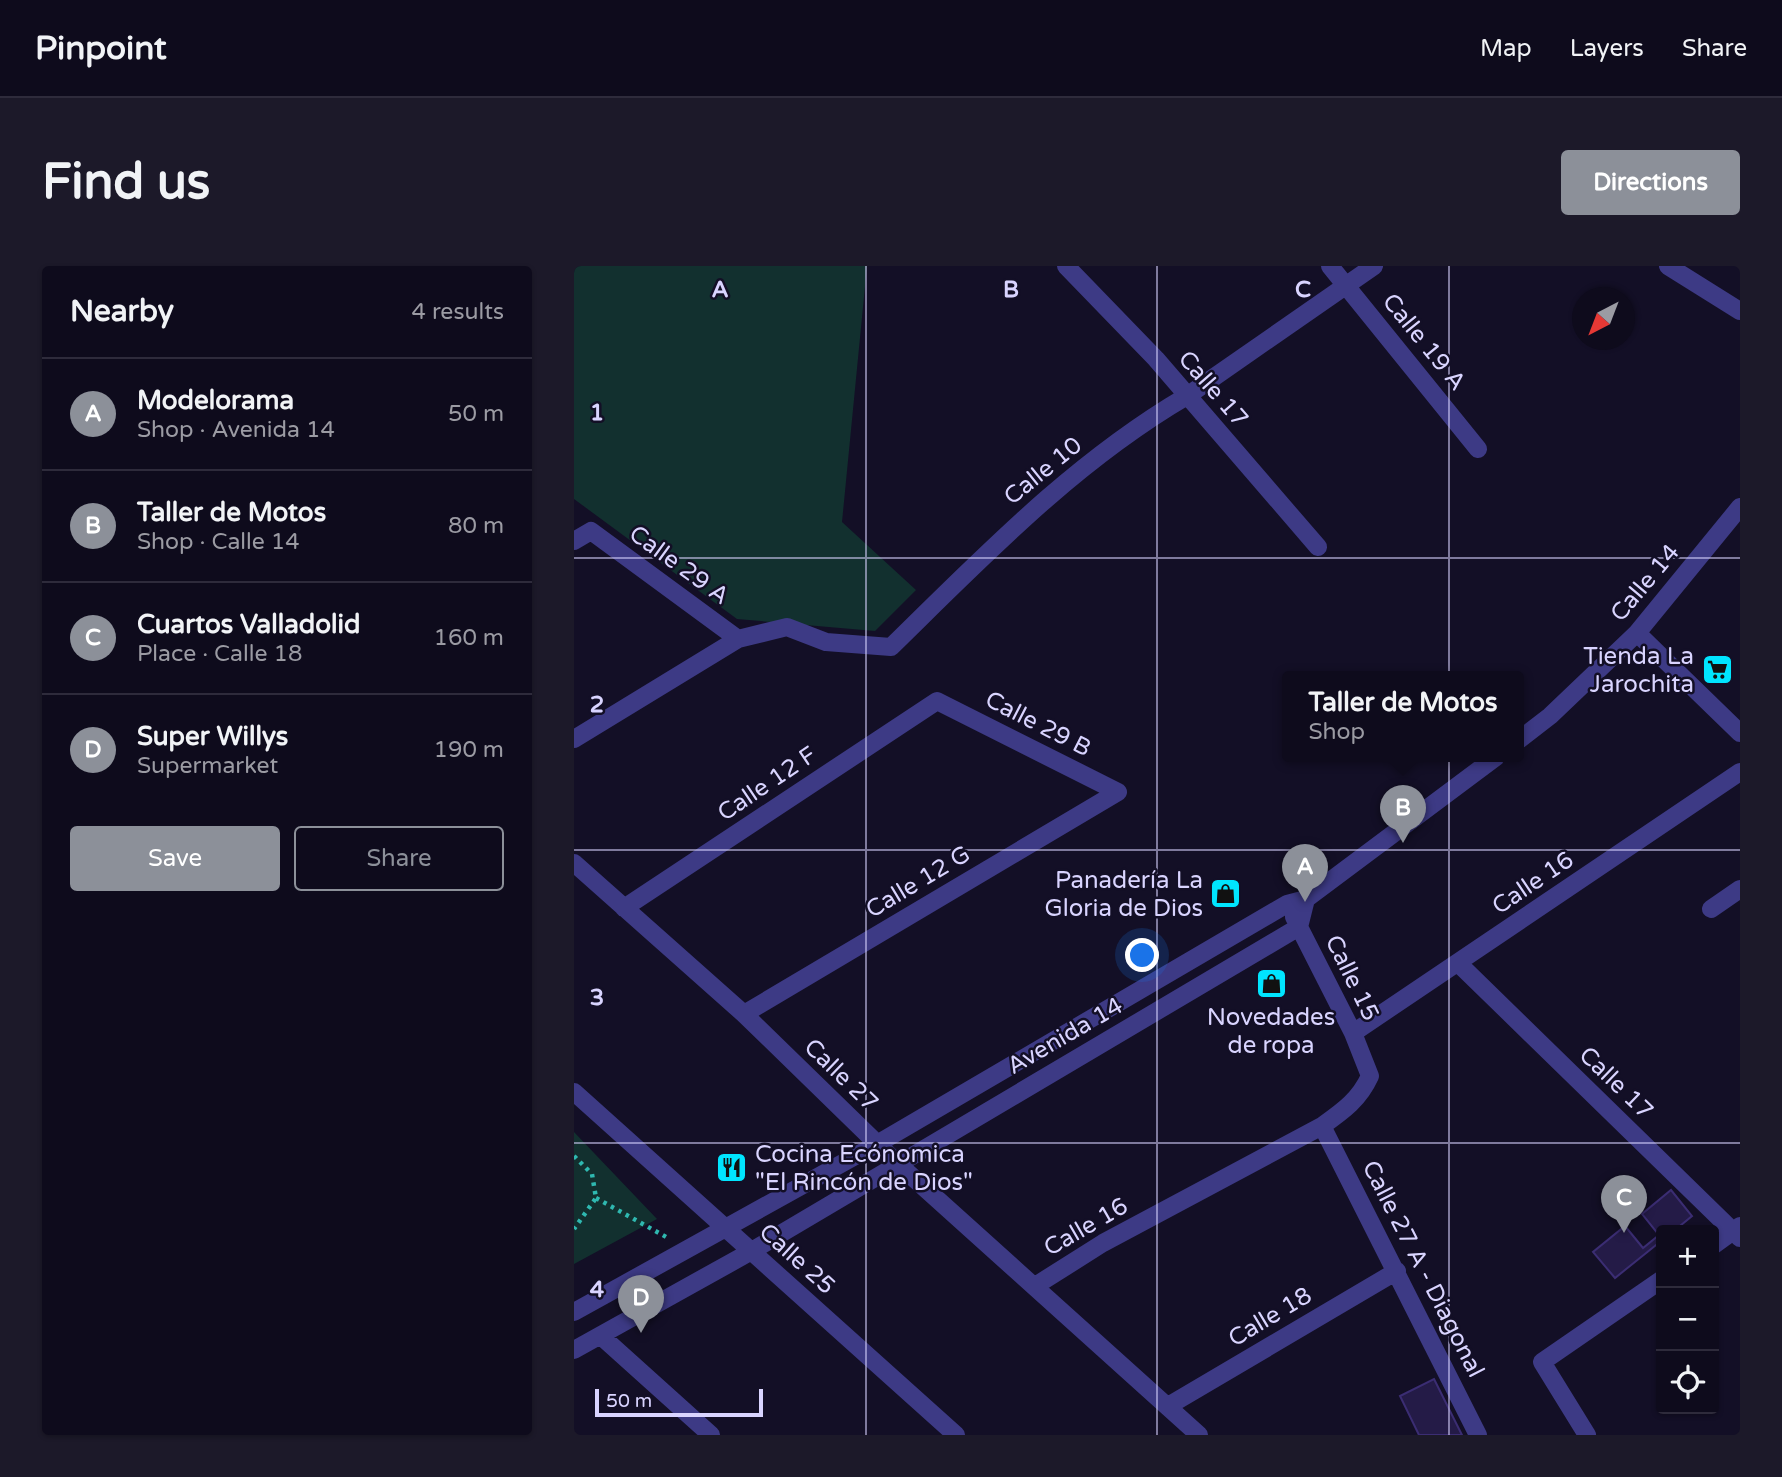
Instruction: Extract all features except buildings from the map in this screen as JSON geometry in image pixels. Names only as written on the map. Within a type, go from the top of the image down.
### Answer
[{"type":"street","name":"Calle 17","points":[[1066,266],[1186,396],[1318,547]]},
{"type":"street","name":"Calle 19 A","points":[[1330,266],[1478,449]]},
{"type":"street","name":"Calle 10","points":[[574,739],[738,639],[787,627],[825,642],[891,647],[1038,503],[1154,415],[1186,396],[1374,266]]},
{"type":"street","points":[[1668,266],[1740,311]]},
{"type":"street","name":"Calle 14","points":[[1524,736],[1550,716],[1637,633],[1740,507]]},
{"type":"street","name":"Calle 29 A","points":[[574,541],[591,531],[738,639]]},
{"type":"street","points":[[1637,633],[1740,733]]},
{"type":"street","name":"Calle 29 B","points":[[937,701],[1118,792]]},
{"type":"street","name":"Calle 12 F","points":[[624,908],[937,701]]},
{"type":"street","points":[[1299,927],[1306,899],[1489,762]]},
{"type":"street","name":"Calle 16","points":[[1353,1033],[1740,772]]},
{"type":"street","name":"Calle 12 G","points":[[744,1014],[1118,792]]},
{"type":"street","name":"Calle 27","points":[[574,863],[744,1014],[897,1163],[1199,1435]]},
{"type":"street","points":[[1710,909],[1740,889]]},
{"type":"street","name":"Avenida 14","points":[[574,1312],[877,1144],[1287,904],[1306,899]]},
{"type":"street","name":"Calle 15","points":[[1287,904],[1353,1033],[1370,1076]]},
{"type":"street","name":"Avenida 14","points":[[574,1350],[750,1252],[1299,927]]},
{"type":"street","name":"Calle 17","points":[[1458,963],[1738,1232]]},
{"type":"street","name":"Calle 16","points":[[1035,1286],[1103,1243],[1322,1126],[1352,1105],[1370,1076]]},
{"type":"street","name":"Calle 25","points":[[574,1092],[956,1435]]},
{"type":"street","name":"Calle 27 A - Diagonal","points":[[1322,1126],[1478,1435]]},
{"type":"street","points":[[1719,1242],[1738,1232]]},
{"type":"street","name":"Calle 18","points":[[1168,1406],[1397,1271]]},
{"type":"street","points":[[1587,1435],[1542,1362],[1656,1283]]},
{"type":"street","points":[[601,1336],[711,1435]]},
{"type":"path","points":[[574,1156],[592,1174],[596,1198],[574,1229]]},
{"type":"path","points":[[596,1198],[687,1248]]},
{"type":"green space","points":[[574,266],[867,266],[842,522],[916,590],[875,631],[737,619],[574,499]]},
{"type":"green space","points":[[574,1132],[657,1219],[574,1264]]},
{"type":"place","name":"Tienda La Jarochita","points":[[1717,670]]},
{"type":"place","name":"Taller de Motos","points":[[1403,843]]},
{"type":"place","name":"Panadería La Gloria de Dios","points":[[1226,894]]},
{"type":"place","name":"Modelorama","points":[[1305,902]]},
{"type":"place","name":"Novedades de ropa","points":[[1271,983]]},
{"type":"place","name":"Cocina Ecónomica \"El Rincón de Dios\"","points":[[732,1168]]},
{"type":"place","name":"Cuartos Valladolid","points":[[1624,1233]]},
{"type":"place","name":"Super Willys","points":[[641,1333]]}]
